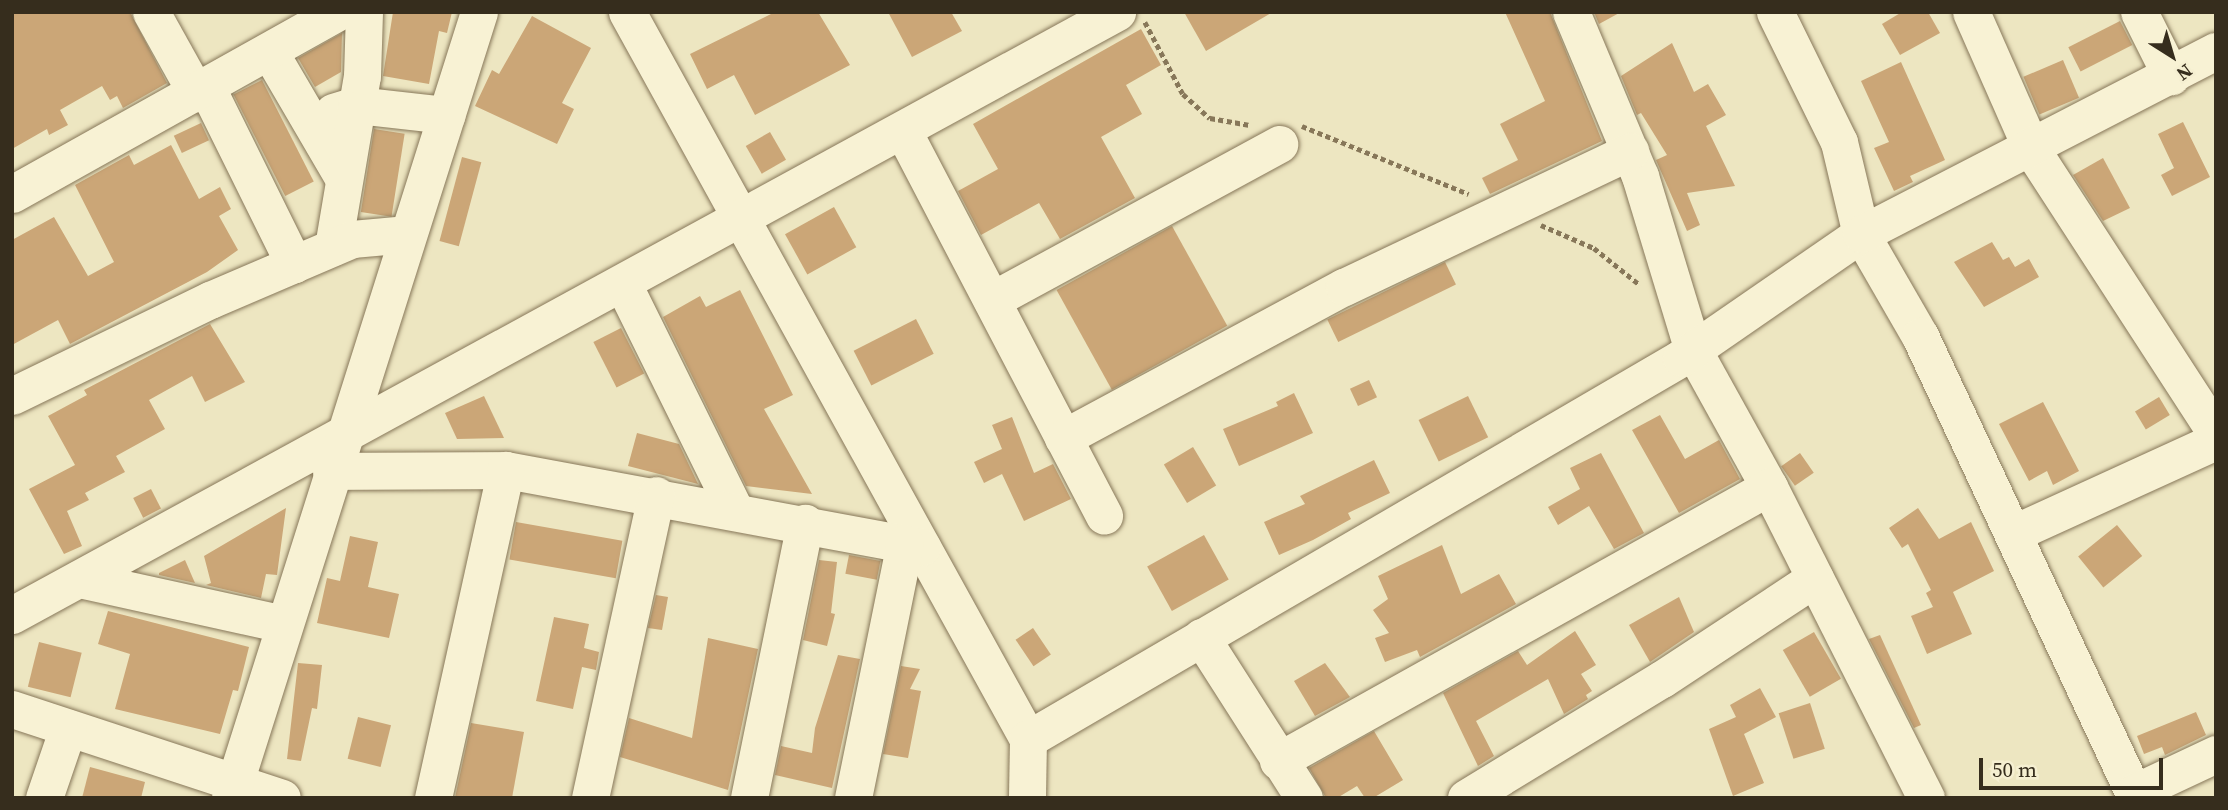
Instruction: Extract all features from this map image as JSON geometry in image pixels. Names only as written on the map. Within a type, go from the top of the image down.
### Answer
[{"type":"street","points":[[151,12],[201,90],[294,264]]},
{"type":"street","points":[[12,194],[337,12]]},
{"type":"street","points":[[333,247],[342,176],[362,76],[363,12]]},
{"type":"street","points":[[232,792],[331,471],[479,12]]},
{"type":"street","points":[[627,12],[742,221],[913,545],[1028,738],[1027,798]]},
{"type":"street","points":[[1572,12],[1630,151],[1693,351],[1769,487],[1926,798]]},
{"type":"street","points":[[1775,12],[1839,142],[1861,234],[1920,336],[2135,795],[2216,754]]},
{"type":"street","points":[[1971,12],[2032,150],[2216,433]]},
{"type":"street","points":[[2139,12],[2171,76]]},
{"type":"street","points":[[12,615],[742,221],[1116,14]]},
{"type":"street","points":[[269,51],[342,176]]},
{"type":"street","points":[[1028,738],[1693,351],[1861,234],[2032,150],[2216,51]]},
{"type":"street","points":[[309,118],[356,105],[446,115]]},
{"type":"street","points":[[903,131],[1104,516]]},
{"type":"street","points":[[992,300],[1275,132]]},
{"type":"street","points":[[1063,438],[1344,287],[1502,208],[1630,151]]},
{"type":"street","points":[[12,396],[352,239],[408,234]]},
{"type":"street","points":[[623,284],[734,509]]},
{"type":"street","points":[[2014,533],[2216,441]]},
{"type":"street","points":[[331,471],[506,470],[734,509],[913,545]]},
{"type":"street","points":[[433,798],[506,470]]},
{"type":"street","points":[[1278,761],[1769,487]]},
{"type":"street","points":[[590,798],[656,495]]},
{"type":"street","points":[[749,798],[805,523]]},
{"type":"street","points":[[853,798],[913,545]]},
{"type":"street","points":[[1466,798],[1815,578]]},
{"type":"street","points":[[79,579],[284,624]]},
{"type":"street","points":[[1202,637],[1278,761],[1304,798]]},
{"type":"street","points":[[12,709],[232,792],[282,798]]},
{"type":"street","points":[[44,798],[68,728]]},
{"type":"path","points":[[1116,14],[1183,94],[1210,118],[1275,132],[1325,132],[1594,248],[1646,291]]},
{"type":"building","points":[[12,12],[130,12],[167,83],[123,108],[117,96],[110,100],[102,86],[60,110],[68,125],[49,135],[47,129],[12,149]]},
{"type":"building","points":[[393,12],[452,12],[447,33],[439,31],[429,84],[383,76]]},
{"type":"building","points":[[775,12],[818,12],[850,65],[755,115],[734,75],[707,89],[690,54]]},
{"type":"building","points":[[888,12],[951,12],[962,31],[912,57]]},
{"type":"building","points":[[1184,12],[1273,12],[1206,51]]},
{"type":"building","points":[[1505,12],[1550,12],[1602,141],[1490,194],[1482,178],[1518,160],[1500,124],[1545,101]]},
{"type":"building","points":[[1594,12],[1621,12],[1599,24]]},
{"type":"building","points":[[1902,12],[1928,12],[1940,33],[1900,55],[1882,24]]},
{"type":"building","points":[[532,16],[591,48],[562,103],[574,109],[557,144],[475,106],[492,70],[499,74]]},
{"type":"building","points":[[2120,21],[2132,45],[2081,71],[2068,47]]},
{"type":"building","points":[[1141,29],[1161,65],[1126,85],[1142,114],[1101,137],[1135,198],[1060,239],[1039,203],[981,235],[958,191],[998,169],[973,124]]},
{"type":"building","points":[[342,33],[341,72],[315,87],[298,58]]},
{"type":"building","points":[[1672,43],[1694,92],[1708,84],[1726,115],[1706,126],[1735,186],[1687,193],[1700,225],[1687,231],[1656,160],[1667,155],[1641,113],[1637,115],[1621,76]]},
{"type":"building","points":[[2063,60],[2079,98],[2039,115],[2023,77]]},
{"type":"building","points":[[1901,62],[1945,160],[1910,176],[1913,182],[1894,191],[1874,148],[1889,142],[1861,81]]},
{"type":"building","points":[[262,80],[314,182],[285,196],[233,95]]},
{"type":"building","points":[[2183,122],[2210,177],[2172,196],[2161,175],[2174,168],[2158,134]]},
{"type":"building","points":[[201,123],[209,140],[182,153],[174,136]]},
{"type":"building","points":[[374,129],[405,134],[391,217],[361,212]]},
{"type":"building","points":[[770,132],[786,160],[762,174],[746,146]]},
{"type":"building","points":[[171,145],[199,199],[220,187],[231,209],[219,216],[238,250],[207,272],[70,344],[58,320],[12,345],[12,240],[54,217],[88,276],[114,262],[75,185],[129,155],[134,165]]},
{"type":"building","points":[[462,157],[481,162],[459,246],[439,241]]},
{"type":"building","points":[[2103,158],[2130,208],[2103,221],[2073,175]]},
{"type":"building","points":[[834,207],[856,247],[807,274],[785,234]]},
{"type":"building","points":[[1172,226],[1227,326],[1112,390],[1057,290]]},
{"type":"building","points":[[1992,242],[2003,260],[2009,257],[2015,267],[2029,259],[2039,277],[1984,307],[1954,262]]},
{"type":"building","points":[[1445,262],[1456,284],[1338,342],[1327,319]]},
{"type":"building","points":[[740,290],[793,395],[764,409],[812,494],[746,486],[663,317],[700,296],[706,307]]},
{"type":"building","points":[[916,319],[934,354],[871,386],[854,351]]},
{"type":"building","points":[[210,324],[245,382],[205,402],[192,376],[149,400],[165,429],[116,456],[125,472],[85,493],[89,500],[67,511],[82,546],[64,554],[29,489],[75,465],[48,416],[87,395],[84,390]]},
{"type":"building","points":[[621,328],[644,373],[617,388],[593,342]]},
{"type":"building","points":[[1369,380],[1377,397],[1358,406],[1350,389]]},
{"type":"building","points":[[1294,393],[1313,433],[1239,466],[1223,429],[1278,406],[1276,402]]},
{"type":"building","points":[[484,396],[504,438],[457,439],[445,413]]},
{"type":"building","points":[[1468,396],[1488,437],[1439,461],[1419,420]]},
{"type":"building","points":[[2159,397],[2170,415],[2146,429],[2135,411]]},
{"type":"building","points":[[2043,402],[2079,471],[2053,485],[2047,471],[2029,481],[1999,424]]},
{"type":"building","points":[[1660,415],[1685,459],[1719,440],[1740,479],[1679,513],[1632,430]]},
{"type":"building","points":[[1012,417],[1034,473],[1053,464],[1071,499],[1024,521],[1002,474],[984,483],[974,462],[1002,449],[992,425]]},
{"type":"building","points":[[637,433],[679,444],[698,484],[628,466]]},
{"type":"building","points":[[1193,447],[1216,486],[1187,503],[1164,465]]},
{"type":"building","points":[[1601,453],[1644,533],[1614,549],[1589,506],[1558,525],[1548,507],[1580,489],[1570,468]]},
{"type":"building","points":[[1800,453],[1814,473],[1795,486],[1781,466]]},
{"type":"building","points":[[1374,460],[1390,493],[1348,513],[1351,519],[1279,555],[1264,522],[1305,504],[1300,496]]},
{"type":"building","points":[[151,489],[161,509],[143,518],[133,498]]},
{"type":"building","points":[[286,508],[277,575],[266,574],[261,598],[206,585],[211,583],[204,556]]},
{"type":"building","points":[[1918,508],[1939,539],[1971,522],[1994,571],[1953,592],[1972,634],[1927,654],[1911,616],[1933,607],[1926,593],[1931,590],[1908,544],[1902,548],[1889,528]]},
{"type":"building","points":[[516,522],[622,541],[616,578],[509,559]]},
{"type":"building","points":[[2117,525],[2142,556],[2103,588],[2078,556]]},
{"type":"building","points":[[1204,535],[1229,580],[1172,611],[1147,567]]},
{"type":"building","points":[[350,536],[378,542],[368,587],[399,594],[389,638],[317,623],[327,578],[340,581]]},
{"type":"building","points":[[1442,545],[1461,594],[1499,574],[1516,604],[1420,657],[1417,650],[1385,662],[1375,638],[1389,633],[1373,610],[1388,599],[1378,576]]},
{"type":"building","points":[[849,555],[880,561],[877,580],[845,574]]},
{"type":"building","points":[[185,560],[195,583],[159,575],[159,573]]},
{"type":"building","points":[[819,560],[837,562],[831,613],[835,614],[827,646],[803,640]]},
{"type":"building","points":[[656,595],[668,597],[662,630],[648,628]]},
{"type":"building","points":[[1679,597],[1694,632],[1650,662],[1629,625]]},
{"type":"building","points":[[108,611],[249,647],[238,691],[233,690],[220,734],[115,709],[130,654],[98,644]]},
{"type":"building","points":[[554,617],[589,624],[584,648],[599,652],[596,670],[582,667],[573,709],[536,701]]},
{"type":"building","points":[[1033,628],[1051,655],[1033,666],[1016,640]]},
{"type":"building","points":[[1575,631],[1596,665],[1581,674],[1592,691],[1586,695],[1588,699],[1564,714],[1548,679],[1476,721],[1494,756],[1478,766],[1443,693],[1518,651],[1527,665]]},
{"type":"building","points":[[1814,632],[1841,679],[1810,697],[1783,650]]},
{"type":"building","points":[[1880,635],[1921,725],[1914,728],[1869,639]]},
{"type":"building","points":[[708,638],[758,649],[728,790],[620,757],[629,718],[692,738]]},
{"type":"building","points":[[39,642],[82,653],[71,697],[28,687]]},
{"type":"building","points":[[838,655],[860,659],[832,788],[775,775],[781,746],[812,753],[815,728]]},
{"type":"building","points":[[298,663],[322,665],[317,709],[312,708],[301,761],[287,759]]},
{"type":"building","points":[[1325,663],[1350,697],[1315,716],[1294,681]]},
{"type":"building","points":[[901,666],[920,669],[910,689],[921,691],[908,758],[883,754]]},
{"type":"building","points":[[1760,688],[1776,717],[1744,734],[1764,783],[1733,796],[1709,729],[1736,717],[1730,705]]},
{"type":"building","points":[[1810,703],[1825,749],[1793,759],[1779,713]]},
{"type":"building","points":[[2196,712],[2206,735],[2165,755],[2162,747],[2144,754],[2137,736]]},
{"type":"building","points":[[358,717],[391,725],[381,767],[348,759]]},
{"type":"building","points":[[471,723],[524,732],[512,798],[455,798]]},
{"type":"building","points":[[1374,731],[1403,780],[1373,798],[1365,798],[1357,786],[1337,798],[1326,798],[1309,768]]},
{"type":"building","points":[[90,767],[145,782],[141,798],[82,798]]}]
